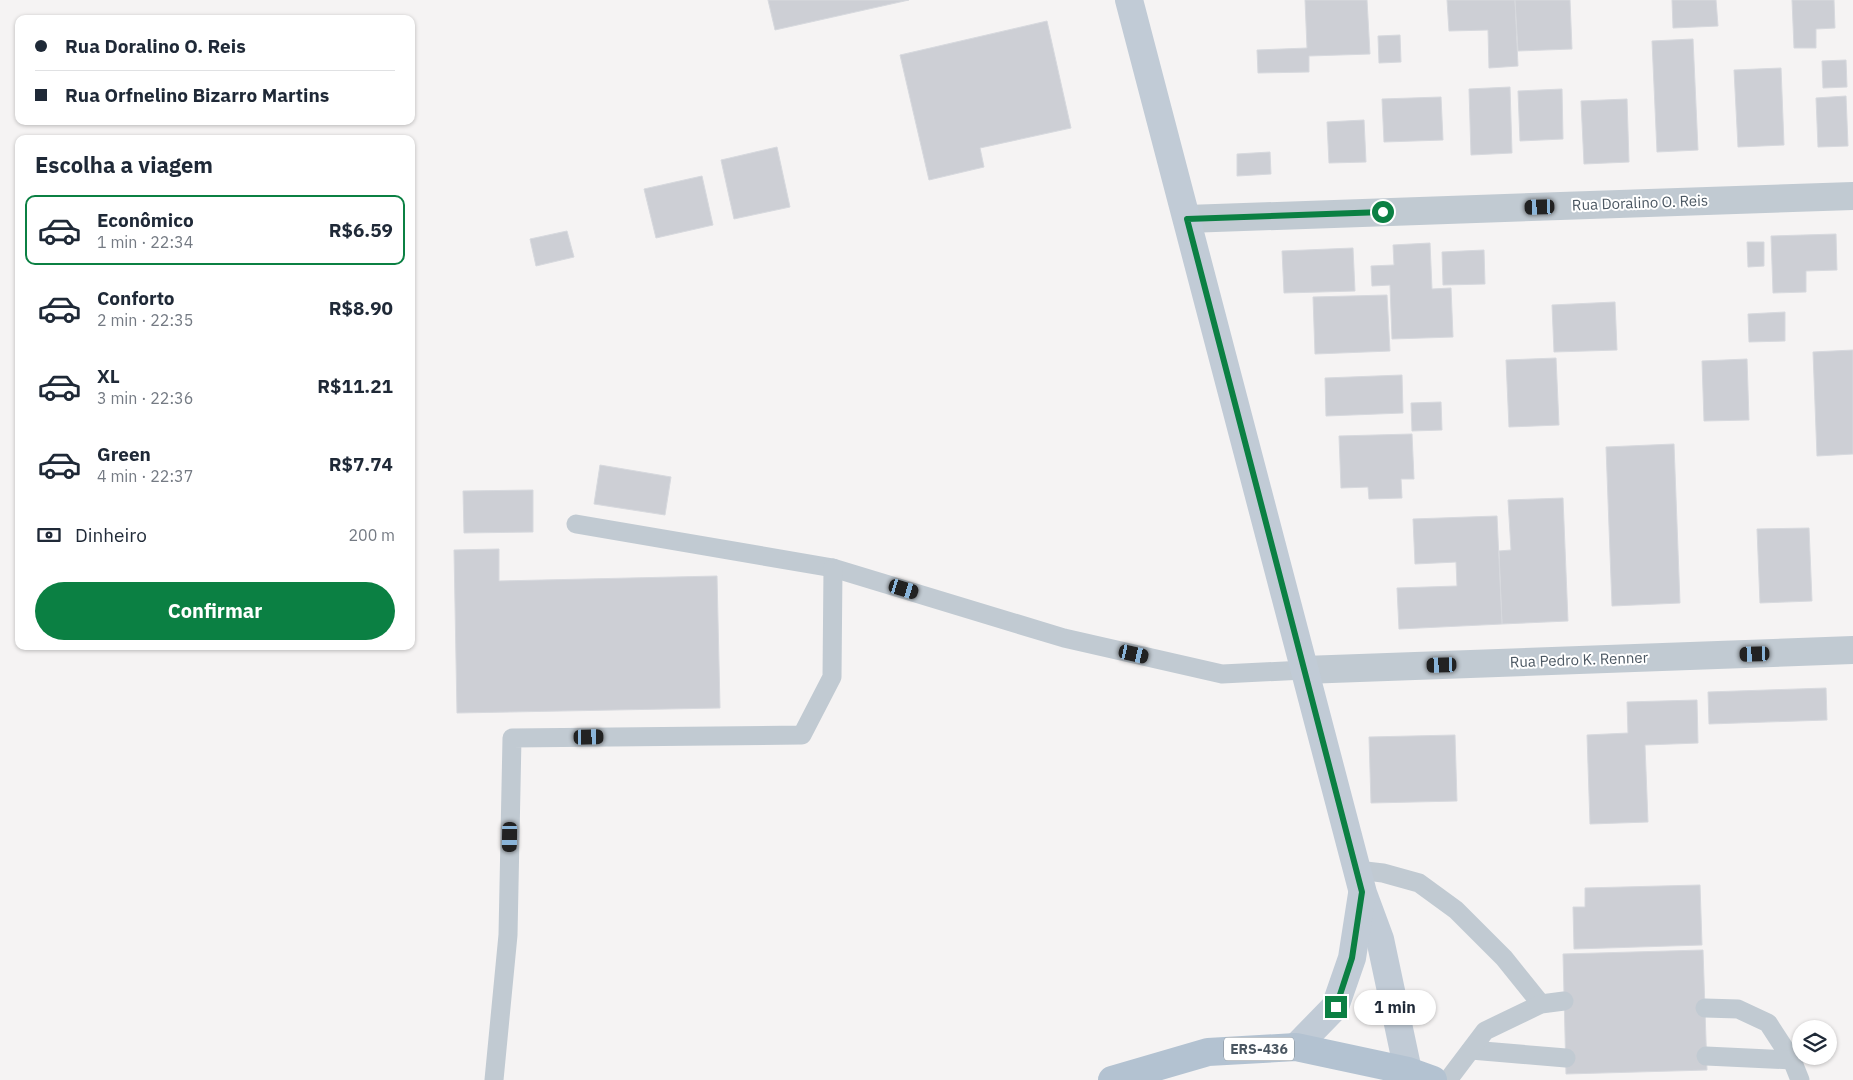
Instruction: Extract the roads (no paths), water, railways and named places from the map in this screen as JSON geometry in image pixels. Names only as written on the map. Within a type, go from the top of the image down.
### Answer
[{"type":"main road","name":"ERS-436","points":[[1112,1080],[1208,1052],[1296,1047],[1433,1080]]},
{"type":"main road","points":[[1177,1080],[1208,1052]]},
{"type":"street","points":[[1129,0],[1360,881],[1380,939],[1408,1075]]},
{"type":"street","name":"Rua Doralino O. Reis","points":[[1187,219],[1853,196]]},
{"type":"street","name":"Rua Pedro K. Renner","points":[[1304,670],[1853,650]]},
{"type":"street","points":[[1296,1047],[1336,1007],[1352,958],[1360,881]]},
{"type":"lane","points":[[576,524],[833,568],[1064,638],[1222,674],[1304,670]]},
{"type":"lane","points":[[494,1080],[508,935],[512,738],[802,735],[832,677],[833,568]]},
{"type":"lane","points":[[1360,881],[1383,873],[1419,884],[1434,894],[1456,910],[1504,958],[1541,1004]]},
{"type":"lane","points":[[1448,1080],[1485,1031],[1541,1004],[1564,1001]]},
{"type":"lane","points":[[1705,1008],[1738,1009],[1768,1023],[1792,1060]]},
{"type":"lane","points":[[1471,1050],[1566,1058]]},
{"type":"lane","points":[[1706,1056],[1792,1060]]},
{"type":"lane","points":[[1794,1065],[1800,1080]]}]
